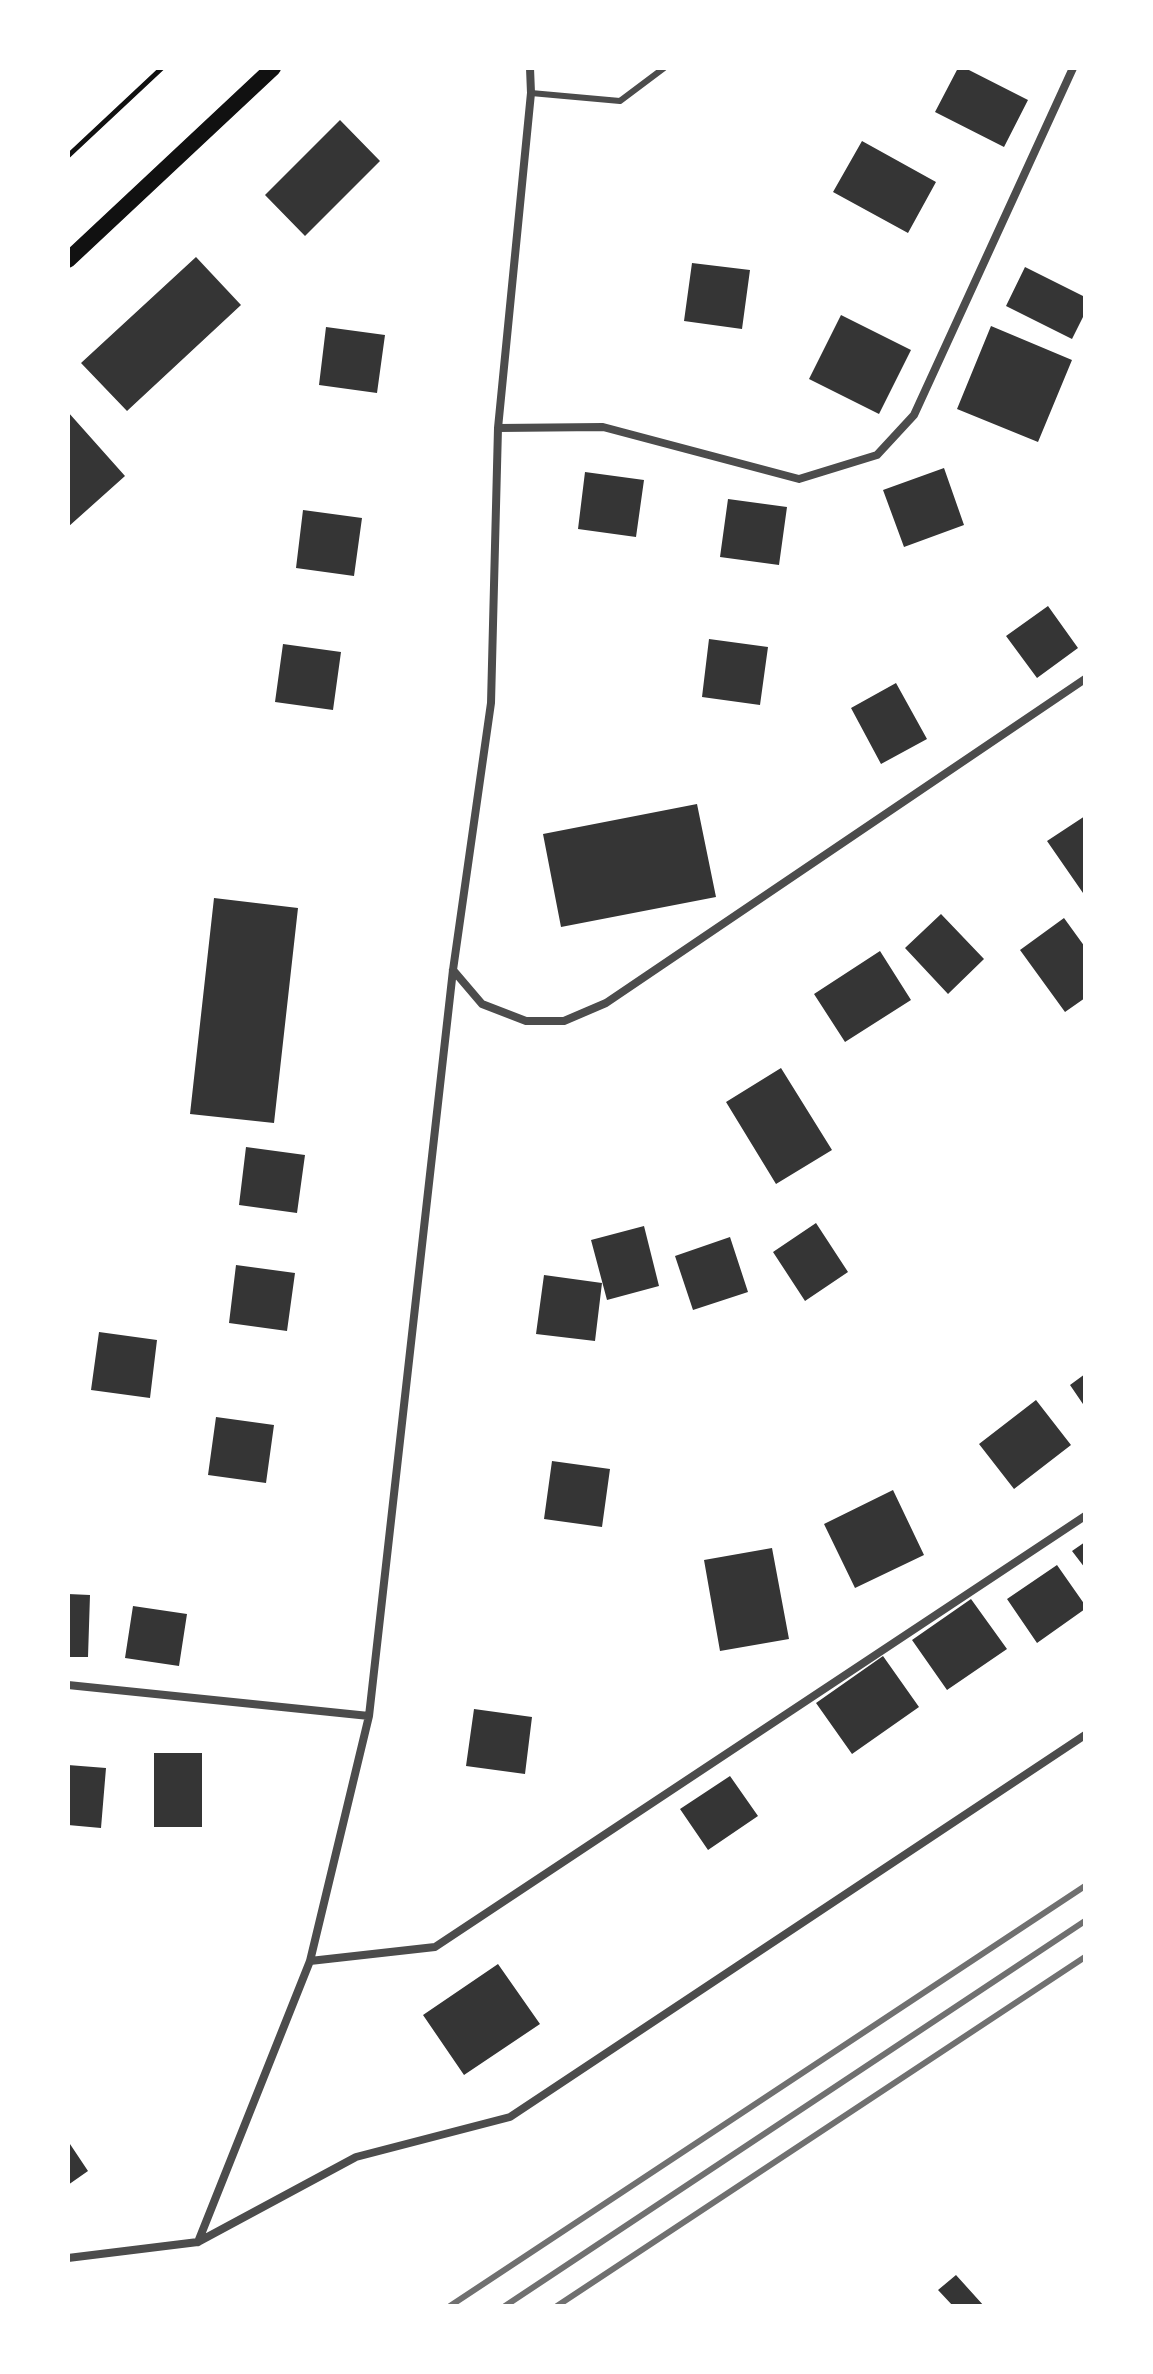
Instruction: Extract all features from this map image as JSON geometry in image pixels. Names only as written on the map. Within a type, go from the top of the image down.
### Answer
[{"type":"main road","points":[[68,260],[273,68]]},
{"type":"street","points":[[198,2242],[310,1961],[369,1716],[453,970],[491,703],[498,428],[531,93],[530,68]]},
{"type":"street","points":[[498,428],[603,427],[799,479],[877,455],[914,415],[1073,68]]},
{"type":"street","points":[[453,970],[482,1004],[526,1021],[564,1021],[606,1003],[1085,679]]},
{"type":"street","points":[[310,1961],[435,1947],[1085,1516]]},
{"type":"street","points":[[68,1685],[369,1716]]},
{"type":"street","points":[[68,2258],[198,2242],[356,2157],[510,2117],[1085,1735]]},
{"type":"lane","points":[[531,93],[620,101],[664,68]]},
{"type":"path","points":[[68,156],[162,68]]},
{"type":"building","points":[[958,68],[965,68],[1028,100],[1004,147],[935,112]]},
{"type":"building","points":[[340,120],[380,161],[305,236],[265,195]]},
{"type":"building","points":[[862,141],[936,182],[908,233],[833,192]]},
{"type":"building","points":[[196,257],[241,305],[127,411],[81,363]]},
{"type":"building","points":[[692,263],[750,270],[742,329],[684,321]]},
{"type":"building","points":[[1025,267],[1085,297],[1085,313],[1072,339],[1006,306]]},
{"type":"building","points":[[841,315],[911,350],[879,414],[809,379]]},
{"type":"building","points":[[991,326],[1072,360],[1038,442],[957,409]]},
{"type":"building","points":[[326,327],[385,335],[377,393],[319,385]]},
{"type":"building","points":[[68,412],[125,476],[68,527]]},
{"type":"building","points":[[944,468],[964,525],[904,547],[883,490]]},
{"type":"building","points":[[585,472],[644,480],[636,537],[578,529]]},
{"type":"building","points":[[728,499],[787,507],[779,565],[720,557]]},
{"type":"building","points":[[303,510],[362,518],[354,576],[296,568]]},
{"type":"building","points":[[1048,606],[1078,648],[1037,678],[1006,636]]},
{"type":"building","points":[[709,639],[768,647],[760,705],[702,697]]},
{"type":"building","points":[[283,644],[341,652],[333,710],[275,702]]},
{"type":"building","points":[[896,683],[927,739],[881,764],[851,708]]},
{"type":"building","points":[[697,804],[716,897],[561,927],[543,834]]},
{"type":"building","points":[[1085,816],[1085,892],[1083,893],[1047,841]]},
{"type":"building","points":[[214,898],[298,908],[274,1123],[190,1114]]},
{"type":"building","points":[[941,914],[984,959],[948,994],[905,948]]},
{"type":"building","points":[[1064,918],[1085,947],[1085,998],[1065,1012],[1020,950]]},
{"type":"building","points":[[880,951],[911,1000],[845,1042],[814,994]]},
{"type":"building","points":[[781,1068],[832,1150],[776,1184],[726,1102]]},
{"type":"building","points":[[246,1147],[305,1155],[297,1213],[239,1205]]},
{"type":"building","points":[[816,1223],[848,1272],[805,1301],[773,1252]]},
{"type":"building","points":[[644,1226],[659,1286],[607,1300],[591,1240]]},
{"type":"building","points":[[730,1237],[748,1292],[693,1310],[675,1256]]},
{"type":"building","points":[[236,1265],[295,1273],[287,1331],[229,1323]]},
{"type":"building","points":[[544,1275],[602,1283],[595,1341],[536,1334]]},
{"type":"building","points":[[99,1332],[157,1340],[150,1398],[91,1390]]},
{"type":"building","points":[[1085,1374],[1085,1407],[1070,1385]]},
{"type":"building","points":[[1036,1400],[1071,1445],[1014,1489],[979,1444]]},
{"type":"building","points":[[216,1417],[274,1425],[266,1483],[208,1475]]},
{"type":"building","points":[[552,1461],[610,1469],[602,1527],[544,1519]]},
{"type":"building","points":[[893,1490],[924,1555],[855,1588],[824,1524]]},
{"type":"building","points":[[1085,1542],[1085,1568],[1072,1551]]},
{"type":"building","points":[[772,1548],[789,1639],[720,1651],[704,1560]]},
{"type":"building","points":[[1057,1565],[1085,1609],[1037,1643],[1007,1599]]},
{"type":"building","points":[[68,1594],[90,1595],[88,1657],[68,1657]]},
{"type":"building","points":[[971,1599],[1007,1649],[947,1690],[912,1640]]},
{"type":"building","points":[[133,1606],[187,1614],[179,1666],[125,1658]]},
{"type":"building","points":[[883,1656],[919,1707],[852,1754],[816,1703]]},
{"type":"building","points":[[474,1709],[532,1717],[525,1774],[466,1766]]},
{"type":"building","points":[[154,1753],[202,1753],[202,1827],[154,1827]]},
{"type":"building","points":[[68,1765],[106,1768],[101,1828],[68,1825]]},
{"type":"building","points":[[730,1776],[758,1816],[708,1850],[680,1809]]},
{"type":"building","points":[[498,1964],[540,2024],[464,2075],[423,2015]]},
{"type":"building","points":[[68,2141],[88,2171],[68,2185]]},
{"type":"building","points":[[956,2275],[984,2306],[953,2306],[938,2290]]},
{"type":"railway","points":[[450,2306],[1085,1886]]},
{"type":"railway","points":[[505,2306],[1085,1921]]},
{"type":"railway","points":[[557,2306],[1085,1957]]}]
